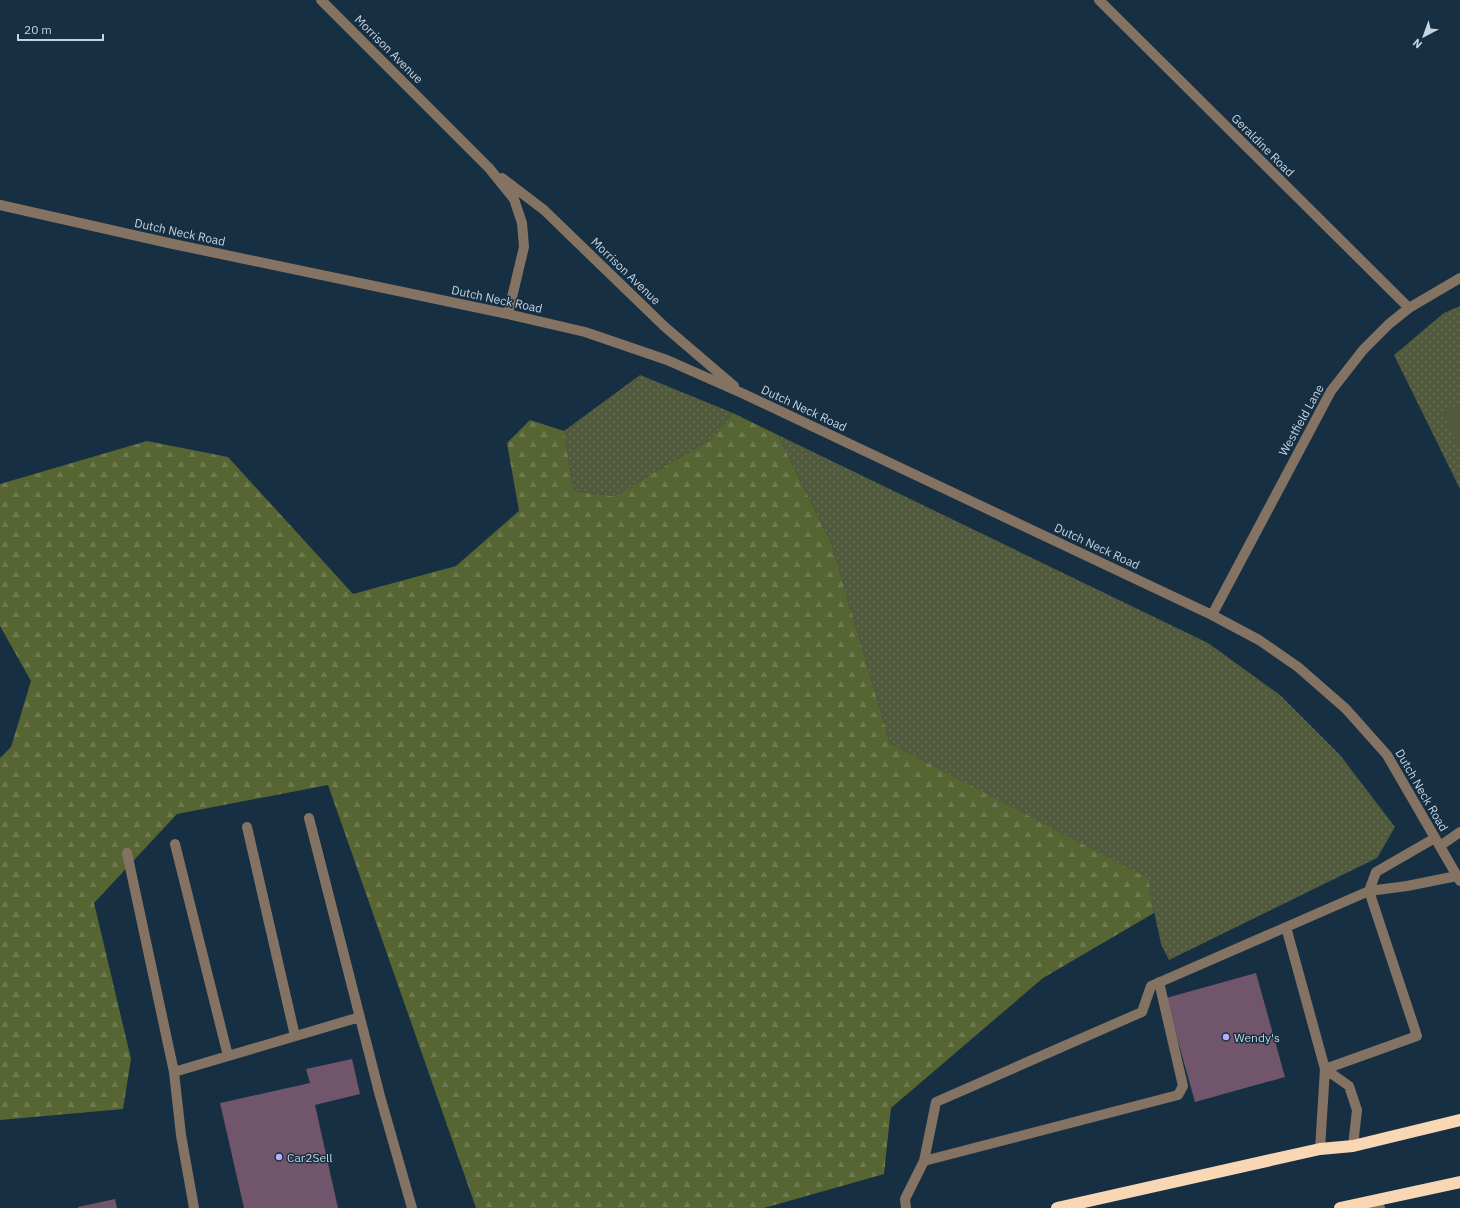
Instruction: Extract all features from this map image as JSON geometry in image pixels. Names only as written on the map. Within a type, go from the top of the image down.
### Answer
[{"type":"highway","points":[[1057,1208],[1320,1149],[1353,1146],[1460,1120]]},
{"type":"highway","points":[[1340,1208],[1460,1182]]},
{"type":"street","name":"Morrison Avenue","points":[[321,0],[489,168],[514,200],[522,223],[524,247],[508,314]]},
{"type":"street","name":"Geraldine Road","points":[[1100,0],[1409,308]]},
{"type":"street","name":"Morrison Avenue","points":[[489,168],[544,210],[665,326],[744,394]]},
{"type":"street","name":"Dutch Neck Road","points":[[0,205],[173,244],[508,314],[585,332],[667,360],[744,394],[1212,615],[1259,640],[1298,666],[1346,709],[1387,755],[1459,878]]},
{"type":"street","name":"Westfield Lane","points":[[1212,615],[1331,391],[1363,350],[1389,324],[1409,308],[1460,278]]},
{"type":"street","points":[[309,818],[380,1096],[412,1208]]},
{"type":"street","points":[[247,827],[295,1036]]},
{"type":"street","points":[[1324,1069],[1417,1036],[1369,891],[1376,872],[1460,832]]},
{"type":"street","points":[[175,844],[228,1056]]},
{"type":"street","points":[[127,853],[174,1072],[181,1135],[194,1208]]},
{"type":"street","points":[[906,1208],[905,1199],[924,1161],[936,1102],[1142,1012],[1151,986],[1159,982],[1369,891],[1459,878]]},
{"type":"street","points":[[1286,927],[1324,1069],[1320,1149]]},
{"type":"street","points":[[924,1161],[1178,1095],[1183,1086],[1159,982]]},
{"type":"street","points":[[174,1072],[360,1017]]},
{"type":"street","points":[[1324,1069],[1349,1086],[1357,1110],[1353,1146]]},
{"type":"street","points":[[1367,1202],[1380,1208]]},
{"type":"green space","points":[[1460,306],[1460,489],[1394,355],[1444,313]]},
{"type":"green space","points":[[640,375],[733,413],[711,439],[614,496],[574,491],[564,431]]},
{"type":"green space","points":[[1460,405],[1460,452],[1442,413]]},
{"type":"green space","points":[[733,413],[778,435],[832,545],[890,743],[1148,878],[1154,913],[1043,978],[891,1108],[884,1174],[764,1208],[476,1208],[328,785],[177,814],[94,903],[131,1059],[123,1109],[0,1120],[0,758],[11,747],[31,681],[0,626],[0,484],[147,441],[228,457],[353,594],[456,566],[519,511],[507,443],[530,420],[564,431],[574,491],[614,496],[711,439]]},
{"type":"green space","points":[[778,435],[1208,643],[1280,695],[1340,755],[1395,827],[1377,858],[1169,960],[1161,944],[1147,878],[890,743],[832,545]]},
{"type":"building","name":"Wendy's","points":[[1256,973],[1285,1077],[1195,1102],[1166,998]]},
{"type":"building","name":"Car2Sell","points":[[352,1059],[360,1094],[315,1105],[338,1208],[244,1208],[220,1103],[310,1083],[306,1069]]},
{"type":"building","points":[[115,1199],[117,1208],[78,1208],[78,1207]]},
{"type":"place","name":"Wendy's","points":[[1226,1037]]},
{"type":"place","name":"Car2Sell","points":[[279,1157]]}]
